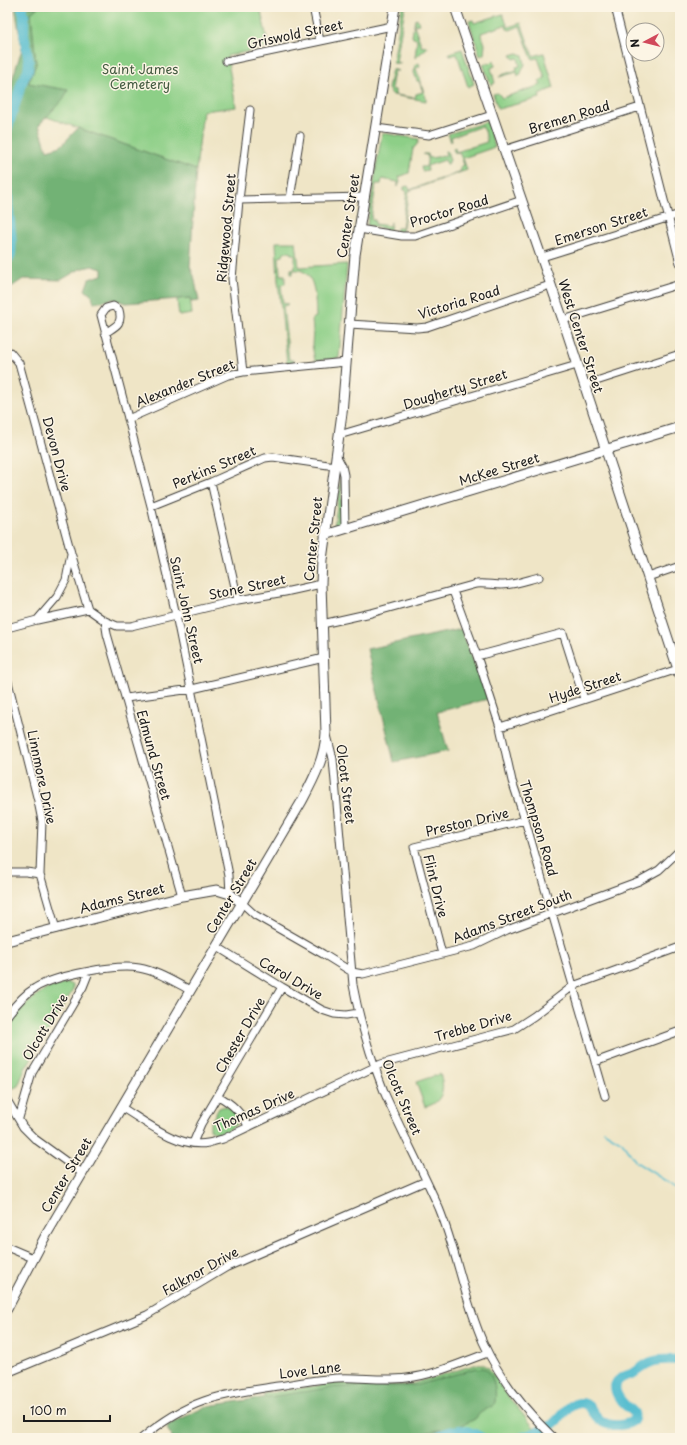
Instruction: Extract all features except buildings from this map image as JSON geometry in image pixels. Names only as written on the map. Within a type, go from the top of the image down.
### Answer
[{"type":"main road","name":"Center Street","points":[[7,1309],[33,1258],[82,1173],[311,784],[323,754],[326,733],[321,584],[322,563],[339,435],[354,268],[359,229],[395,7]]},
{"type":"main road","name":"West Center Street","points":[[455,7],[542,257],[550,285],[648,577],[676,650],[679,672]]},
{"type":"main road","name":"McKee Street","points":[[325,535],[680,427]]},
{"type":"main road","name":"Adams Street","points":[[7,941],[182,896],[216,890],[230,894],[242,903]]},
{"type":"street","points":[[313,7],[320,41]]},
{"type":"street","points":[[615,7],[680,263]]},
{"type":"street","name":"Griswold Street","points":[[226,61],[392,26]]},
{"type":"street","name":"Bremen Road","points":[[504,150],[640,107]]},
{"type":"street","name":"Ridgewood Street","points":[[243,372],[232,279],[239,200],[250,110]]},
{"type":"street","points":[[376,128],[431,135],[492,115]]},
{"type":"street","points":[[290,199],[300,136]]},
{"type":"street","points":[[239,200],[364,197]]},
{"type":"street","name":"Proctor Road","points":[[359,229],[402,236],[415,236],[522,200]]},
{"type":"street","name":"Emerson Street","points":[[542,257],[680,214]]},
{"type":"street","points":[[563,320],[680,284]]},
{"type":"street","name":"Victoria Road","points":[[349,324],[417,328],[426,327],[550,285]]},
{"type":"street","name":"Saint John Street","points":[[105,333],[151,506],[176,615],[229,875],[230,894]]},
{"type":"street","name":"Devon Drive","points":[[7,351],[10,352],[19,363],[71,553],[88,609]]},
{"type":"street","points":[[584,385],[680,354]]},
{"type":"street","name":"Alexander Street","points":[[128,419],[228,375],[243,372],[346,362]]},
{"type":"street","name":"Dougherty Street","points":[[339,435],[577,365]]},
{"type":"street","name":"Center Street","points":[[336,455],[341,463],[344,473],[345,529]]},
{"type":"street","name":"Perkins Street","points":[[151,506],[265,458],[273,457],[335,466]]},
{"type":"street","points":[[211,482],[238,600]]},
{"type":"street","name":"Devon Drive","points":[[37,620],[57,597],[66,580],[71,553]]},
{"type":"street","points":[[648,577],[680,566]]},
{"type":"street","points":[[322,624],[484,583],[509,585],[539,577]]},
{"type":"street","name":"Stone Street","points":[[88,609],[117,626],[131,626],[238,600],[321,584]]},
{"type":"street","name":"Thompson Road","points":[[453,591],[477,656],[500,727],[512,781],[525,820],[605,1096]]},
{"type":"street","points":[[7,628],[88,609]]},
{"type":"street","name":"Edmund Street","points":[[105,620],[107,634],[182,896]]},
{"type":"street","points":[[477,656],[563,633],[584,700]]},
{"type":"street","points":[[126,698],[192,689],[324,658]]},
{"type":"street","name":"Hyde Street","points":[[500,727],[679,672]]},
{"type":"street","name":"Linnmore Drive","points":[[7,678],[31,770],[42,821],[40,874],[56,929]]},
{"type":"street","name":"Olcott Street","points":[[326,733],[333,759],[352,972],[359,1013],[375,1067],[447,1227],[478,1328],[488,1353],[507,1384],[552,1436]]},
{"type":"street","name":"Preston Drive","points":[[414,847],[525,820]]},
{"type":"street","name":"Flint Drive","points":[[414,847],[442,954]]},
{"type":"street","name":"Adams Street South","points":[[352,972],[358,974],[366,973],[474,946],[506,930],[639,881],[659,870],[680,850]]},
{"type":"street","points":[[7,872],[40,874]]},
{"type":"street","points":[[242,903],[255,916],[352,972]]},
{"type":"street","name":"Carol Drive","points":[[216,946],[322,1010],[334,1014],[346,1015],[359,1013]]},
{"type":"street","name":"Trebbe Drive","points":[[375,1067],[386,1062],[514,1029],[534,1016],[573,986],[680,947]]},
{"type":"street","name":"Olcott Drive","points":[[7,1016],[16,1003],[34,988],[50,980],[122,967],[139,968],[155,973],[190,990]]},
{"type":"street","name":"Olcott Drive","points":[[18,1118],[32,1073],[90,972]]},
{"type":"street","name":"Chester Drive","points":[[193,1143],[201,1124],[282,987]]},
{"type":"street","points":[[595,1062],[680,1031]]},
{"type":"street","name":"Thomas Drive","points":[[121,1108],[174,1138],[193,1143],[207,1144],[223,1139],[375,1067]]},
{"type":"street","points":[[218,1096],[231,1102],[243,1116],[249,1127]]},
{"type":"street","points":[[7,1100],[23,1127],[35,1139],[82,1173]]},
{"type":"street","name":"Falknor Drive","points":[[7,1373],[147,1316],[226,1267],[426,1181]]},
{"type":"street","points":[[7,1247],[33,1258]]},
{"type":"street","name":"Love Lane","points":[[142,1438],[162,1422],[180,1412],[202,1401],[217,1397],[238,1392],[323,1379],[355,1378],[383,1380],[409,1378],[428,1374],[488,1353]]},
{"type":"green space","points":[[15,7],[38,7],[31,13],[36,64],[28,83],[68,90],[64,98],[39,125],[47,150],[61,146],[78,128],[196,170],[190,267],[194,276],[199,301],[191,302],[190,298],[126,303],[113,299],[94,303],[92,296],[85,290],[89,279],[102,275],[102,269],[92,266],[80,269],[61,280],[23,279],[7,290],[7,112],[13,77],[22,49]]},
{"type":"green space","name":"Saint James Cemetery","points":[[30,7],[260,7],[269,47],[227,56],[236,107],[203,111],[196,170],[19,107],[36,64]]},
{"type":"green space","points":[[402,7],[405,7],[396,62],[401,63],[400,64],[393,63]]},
{"type":"green space","points":[[503,14],[508,27],[521,23],[533,56],[544,53],[554,88],[539,94],[540,98],[498,109],[493,94],[498,93],[502,98],[541,85],[539,81],[545,78],[538,58],[532,59],[520,26],[510,30],[507,29],[505,25],[481,33],[485,44],[484,54],[480,56],[469,21],[473,20],[474,23]]},
{"type":"green space","points":[[417,18],[419,24],[414,25],[422,47],[426,46],[427,48],[415,58],[417,39],[413,38],[412,36],[415,19]]},
{"type":"green space","points":[[462,49],[474,84],[468,87],[457,54],[450,56],[449,53]]},
{"type":"green space","points":[[518,53],[523,55],[525,64],[520,75],[518,76],[517,72],[499,77],[517,70],[516,67],[520,66],[518,58],[514,59],[511,55]]},
{"type":"green space","points":[[494,60],[495,66],[491,68],[495,83],[491,85],[483,64],[491,63]]},
{"type":"green space","points":[[419,63],[420,66],[416,68],[426,101],[393,95],[388,89],[392,69],[399,71],[394,71],[391,89],[395,90],[395,95],[415,98],[416,94],[423,92],[414,72],[415,65]]},
{"type":"green space","points":[[487,122],[495,147],[463,158],[467,170],[409,191],[402,232],[396,231],[397,228],[402,228],[407,191],[404,190],[404,187],[408,186],[410,190],[461,171],[460,167],[464,165],[459,152],[455,153],[453,149],[455,148],[456,152],[487,142],[485,131],[482,126],[451,137],[451,142],[448,134]]},
{"type":"green space","points":[[382,133],[419,139],[418,143],[413,149],[409,173],[399,177],[400,181],[398,187],[398,182],[382,179],[381,184],[376,184],[371,219],[375,220],[375,224],[389,226],[391,222],[390,230],[367,225]]},
{"type":"green space","points":[[445,151],[447,151],[450,160],[448,164],[445,160],[427,166],[428,170],[422,171],[421,167],[426,167],[428,156],[423,154],[428,154],[429,158],[446,156]]},
{"type":"green space","points":[[276,242],[296,242],[299,267],[347,264],[339,358],[315,361],[312,345],[312,319],[316,317],[315,294],[313,286],[311,279],[307,274],[301,271],[293,270],[293,274],[291,274],[291,269],[295,268],[295,254],[284,252],[283,256],[279,257],[280,275],[285,275],[285,284],[281,285],[283,303],[288,304],[283,306],[289,360],[293,360],[294,363],[287,363],[278,281]]},
{"type":"green space","points":[[190,298],[192,314],[179,316],[177,299]]},
{"type":"green space","points":[[342,471],[341,521],[337,527],[334,527]]},
{"type":"green space","points":[[461,629],[488,699],[437,712],[448,751],[394,762],[367,649]]},
{"type":"green space","points":[[68,983],[73,985],[73,990],[25,1069],[18,1086],[11,1088],[7,1079],[7,1036],[14,1020],[22,1008],[37,995],[49,988]]},
{"type":"green space","points":[[440,1074],[443,1085],[441,1095],[439,1099],[431,1105],[425,1107],[416,1082]]},
{"type":"green space","points":[[225,1106],[234,1113],[237,1118],[237,1123],[227,1131],[215,1133],[210,1129],[210,1123],[219,1108]]},
{"type":"green space","points":[[478,1364],[488,1367],[510,1399],[543,1438],[280,1438],[263,1394],[336,1383],[408,1385]]},
{"type":"green space","points":[[476,1368],[485,1368],[491,1375],[496,1396],[494,1405],[480,1413],[475,1419],[460,1426],[429,1432],[410,1438],[171,1438],[172,1436],[167,1429],[168,1425],[203,1408],[214,1405],[335,1387],[418,1385]]},
{"type":"waterway","points":[[7,130],[22,82],[28,70],[29,62],[24,34],[24,15],[22,7]]},
{"type":"waterway","points":[[7,185],[12,246],[10,257],[7,260]]},
{"type":"waterway","points":[[604,1131],[622,1142],[636,1162],[669,1183],[680,1193]]},
{"type":"waterway","points":[[521,1438],[550,1426],[558,1420],[568,1408],[577,1403],[587,1405],[604,1423],[611,1425],[630,1423],[633,1421],[635,1416],[632,1410],[626,1406],[618,1396],[615,1388],[617,1382],[651,1362],[680,1360]]},
{"type":"waterway","points":[[435,1438],[448,1432],[458,1430],[469,1432],[482,1438]]}]
